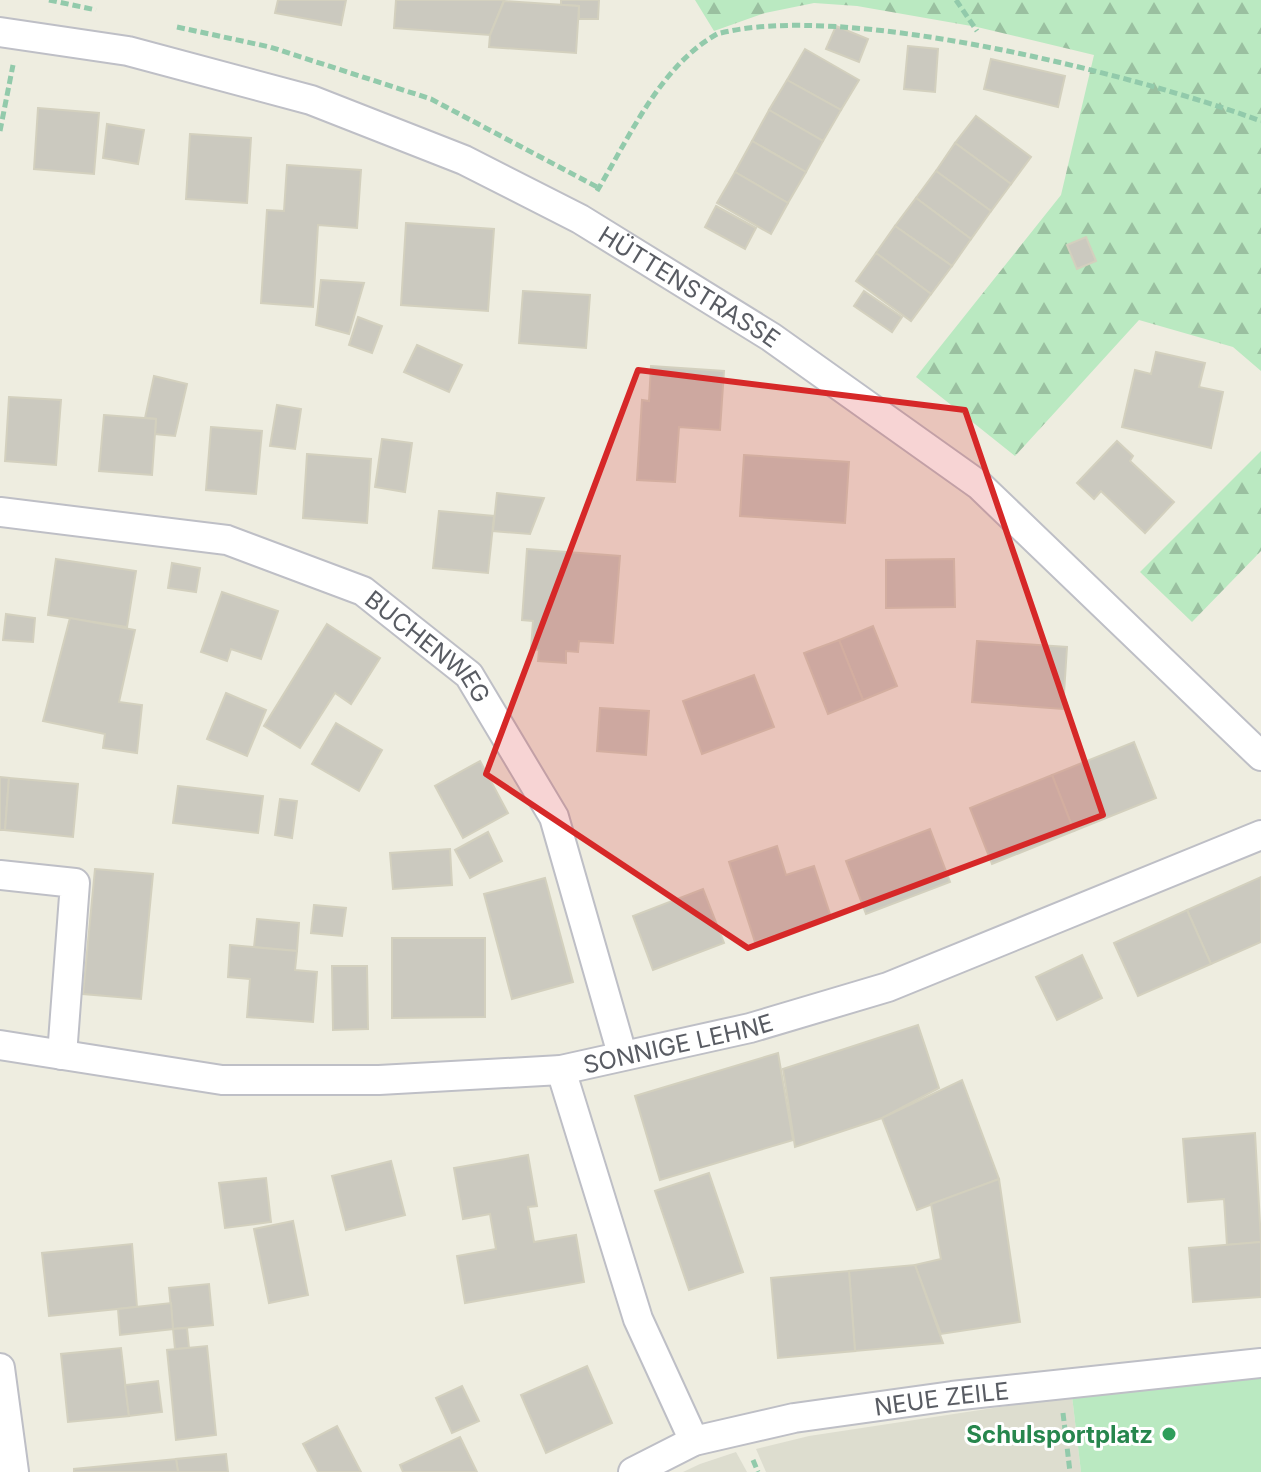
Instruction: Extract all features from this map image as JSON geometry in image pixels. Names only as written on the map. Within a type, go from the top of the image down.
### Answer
[{"type":"street","name":"HÜTTENSTRASSE","points":[[10,32],[128,51],[311,100],[464,160],[580,219],[771,337],[979,485],[1261,756]]},
{"type":"street","name":"BUCHENWEG","points":[[0,512],[227,540],[363,591],[469,675],[554,817],[622,1054]]},
{"type":"street","name":"SONNIGE LEHNE","points":[[0,1045],[222,1080],[379,1080],[561,1070],[750,1028],[888,987],[1261,835]]},
{"type":"street","points":[[0,875],[75,883],[62,1055]]},
{"type":"street","points":[[561,1070],[638,1319],[694,1441]]},
{"type":"street","name":"NEUE ZEILE","points":[[633,1472],[694,1441],[794,1418],[1059,1383],[1261,1363]]},
{"type":"street","points":[[0,1368],[14,1472]]},
{"type":"path","points":[[956,0],[977,31]]},
{"type":"path","points":[[599,188],[621,147],[675,69],[717,35],[765,17]]},
{"type":"path","points":[[961,28],[991,35]]},
{"type":"path","points":[[0,131],[11,74],[10,32]]},
{"type":"path","points":[[1048,51],[1149,80],[1261,121]]},
{"type":"path","points":[[0,73],[11,74]]},
{"type":"path","points":[[1059,1383],[1070,1472]]},
{"type":"highlighted area","points":[[638,370],[965,410],[1103,815],[748,948],[486,774]]},
{"type":"shaded area","points":[[1072,1396],[1081,1472],[766,1472],[756,1449],[809,1436]]},
{"type":"shaded area","points":[[736,1452],[747,1472],[683,1472],[700,1464]]},
{"type":"green space","points":[[695,0],[1261,0],[1261,371],[1233,347],[1139,320],[1015,456],[916,377],[1061,195],[1094,55],[977,27],[857,6],[814,3],[765,13],[714,31]]},
{"type":"green space","points":[[1261,451],[1261,551],[1192,622],[1140,572]]},
{"type":"green space","name":"Schulsportplatz","points":[[1261,1373],[1261,1472],[1081,1472],[1072,1396]]},
{"type":"building","points":[[278,0],[346,0],[341,25],[275,13]]},
{"type":"building","points":[[396,0],[504,0],[490,35],[394,28]]},
{"type":"building","points":[[561,0],[599,0],[598,19],[579,19],[579,6],[561,5]]},
{"type":"building","points":[[504,1],[579,6],[576,53],[489,47],[490,35]]},
{"type":"building","points":[[836,26],[868,39],[859,62],[826,49]]},
{"type":"building","points":[[908,46],[938,49],[935,92],[904,89]]},
{"type":"building","points":[[805,49],[859,80],[841,110],[787,80]]},
{"type":"building","points":[[991,59],[1065,76],[1058,107],[984,89]]},
{"type":"building","points":[[787,80],[841,110],[823,141],[769,110]]},
{"type":"building","points":[[38,108],[99,113],[94,174],[34,169]]},
{"type":"building","points":[[769,110],[823,141],[806,172],[752,141]]},
{"type":"building","points":[[976,116],[1031,157],[1011,184],[955,143]]},
{"type":"building","points":[[107,124],[144,130],[138,164],[103,158]]},
{"type":"building","points":[[190,134],[251,138],[247,203],[186,199]]},
{"type":"building","points":[[752,141],[806,172],[788,203],[735,172]]},
{"type":"building","points":[[955,143],[1011,184],[991,211],[936,171]]},
{"type":"building","points":[[287,165],[361,170],[357,228],[318,225],[313,307],[261,303],[267,210],[284,211]]},
{"type":"building","points":[[936,171],[991,211],[971,239],[916,198]]},
{"type":"building","points":[[735,172],[788,203],[771,234],[717,203]]},
{"type":"building","points":[[916,198],[971,239],[952,266],[895,226]]},
{"type":"building","points":[[716,206],[756,228],[745,249],[705,227]]},
{"type":"building","points":[[406,223],[494,229],[488,311],[401,305]]},
{"type":"building","points":[[895,226],[952,266],[931,294],[876,253]]},
{"type":"building","points":[[1086,237],[1096,261],[1077,269],[1067,245]]},
{"type":"building","points":[[876,253],[931,294],[911,321],[856,281]]},
{"type":"building","points":[[321,280],[364,283],[349,334],[316,325]]},
{"type":"building","points":[[523,291],[590,295],[586,348],[519,343]]},
{"type":"building","points":[[864,291],[902,317],[892,332],[854,306]]},
{"type":"building","points":[[358,317],[382,326],[372,353],[349,345]]},
{"type":"building","points":[[417,345],[462,365],[449,392],[404,372]]},
{"type":"building","points":[[1156,352],[1205,363],[1199,387],[1223,392],[1211,448],[1122,427],[1135,370],[1151,374]]},
{"type":"building","points":[[651,366],[724,371],[720,430],[679,427],[675,482],[637,480],[642,400],[649,401]]},
{"type":"building","points":[[154,376],[187,384],[175,436],[155,434],[156,419],[145,418]]},
{"type":"building","points":[[9,397],[61,400],[56,465],[5,461]]},
{"type":"building","points":[[277,405],[301,409],[295,449],[270,446]]},
{"type":"building","points":[[104,415],[156,419],[152,475],[99,471]]},
{"type":"building","points":[[211,427],[262,431],[256,494],[206,490]]},
{"type":"building","points":[[382,439],[412,443],[405,492],[375,487]]},
{"type":"building","points":[[1117,441],[1133,456],[1130,461],[1174,502],[1145,533],[1101,491],[1094,499],[1077,483]]},
{"type":"building","points":[[307,454],[371,459],[367,523],[303,518]]},
{"type":"building","points":[[744,455],[849,462],[845,523],[740,516]]},
{"type":"building","points":[[497,493],[544,498],[530,534],[493,531]]},
{"type":"building","points":[[439,511],[494,516],[488,573],[433,568]]},
{"type":"building","points":[[527,549],[620,556],[613,643],[579,641],[578,652],[566,651],[566,663],[538,661],[539,650],[531,649],[533,621],[522,620]]},
{"type":"building","points":[[56,559],[136,571],[127,627],[48,615]]},
{"type":"building","points":[[954,559],[955,607],[886,608],[886,560]]},
{"type":"building","points":[[172,563],[200,568],[196,592],[168,588]]},
{"type":"building","points":[[222,592],[278,611],[261,659],[231,649],[227,661],[201,652]]},
{"type":"building","points":[[6,614],[35,618],[33,642],[3,640]]},
{"type":"building","points":[[70,618],[135,630],[119,702],[142,705],[137,753],[103,748],[105,734],[43,721]]},
{"type":"building","points":[[327,624],[380,658],[351,704],[335,693],[300,748],[264,726]]},
{"type":"building","points":[[873,626],[897,686],[863,700],[839,640]]},
{"type":"building","points":[[839,640],[863,700],[828,714],[804,653]]},
{"type":"building","points":[[977,641],[1067,647],[1063,709],[972,702]]},
{"type":"building","points":[[754,675],[774,727],[702,754],[683,701]]},
{"type":"building","points":[[226,693],[266,710],[247,756],[207,739]]},
{"type":"building","points":[[600,708],[649,711],[646,755],[597,751]]},
{"type":"building","points":[[336,723],[382,750],[359,791],[312,764]]},
{"type":"building","points":[[1134,742],[1156,798],[1074,831],[1052,775]]},
{"type":"building","points":[[480,761],[508,813],[463,838],[435,786]]},
{"type":"building","points":[[1052,775],[1074,831],[992,864],[970,808]]},
{"type":"building","points":[[0,777],[9,778],[5,830],[0,830]]},
{"type":"building","points":[[9,778],[78,784],[73,837],[5,830]]},
{"type":"building","points":[[178,786],[263,796],[258,833],[173,823]]},
{"type":"building","points":[[280,799],[297,801],[292,838],[275,835]]},
{"type":"building","points":[[930,829],[950,882],[866,914],[846,861]]},
{"type":"building","points":[[488,832],[502,861],[470,878],[455,850]]},
{"type":"building","points":[[777,846],[786,875],[814,866],[831,917],[755,942],[729,862]]},
{"type":"building","points":[[450,849],[452,885],[393,889],[390,853]]},
{"type":"building","points":[[95,869],[153,874],[141,999],[83,994]]},
{"type":"building","points":[[1261,877],[1261,942],[1211,964],[1187,910]]},
{"type":"building","points":[[545,878],[573,982],[512,999],[484,894]]},
{"type":"building","points":[[703,889],[724,943],[653,970],[633,916]]},
{"type":"building","points":[[314,905],[346,908],[342,936],[311,933]]},
{"type":"building","points":[[1187,910],[1211,964],[1138,996],[1114,943]]},
{"type":"building","points":[[257,919],[299,923],[297,951],[254,947]]},
{"type":"building","points":[[392,938],[485,938],[485,1017],[392,1018]]},
{"type":"building","points":[[230,945],[297,951],[295,970],[317,972],[313,1022],[247,1017],[250,979],[228,977]]},
{"type":"building","points":[[1082,955],[1102,998],[1057,1020],[1036,977]]},
{"type":"building","points":[[332,966],[367,966],[368,1029],[333,1030]]},
{"type":"building","points":[[918,1025],[939,1088],[882,1118],[795,1147],[783,1069]]},
{"type":"building","points":[[778,1053],[793,1140],[660,1180],[635,1096]]},
{"type":"building","points":[[962,1080],[999,1179],[917,1210],[882,1118]]},
{"type":"building","points":[[1255,1133],[1261,1242],[1227,1245],[1224,1199],[1188,1202],[1183,1139]]},
{"type":"building","points":[[528,1155],[537,1206],[528,1207],[534,1242],[576,1235],[584,1282],[465,1303],[457,1256],[496,1249],[490,1214],[463,1219],[454,1168]]},
{"type":"building","points":[[391,1161],[405,1215],[346,1230],[332,1176]]},
{"type":"building","points":[[709,1173],[743,1272],[689,1290],[655,1191]]},
{"type":"building","points":[[266,1178],[271,1222],[225,1228],[219,1183]]},
{"type":"building","points":[[999,1179],[1020,1322],[941,1334],[915,1265],[941,1259],[931,1204]]},
{"type":"building","points":[[293,1221],[308,1295],[269,1303],[254,1229]]},
{"type":"building","points":[[1261,1242],[1261,1297],[1193,1302],[1189,1248]]},
{"type":"building","points":[[132,1244],[137,1307],[49,1316],[42,1253]]},
{"type":"building","points":[[915,1265],[943,1343],[855,1351],[849,1271]]},
{"type":"building","points":[[849,1271],[855,1351],[778,1358],[771,1278]]},
{"type":"building","points":[[209,1284],[213,1325],[173,1329],[169,1288]]},
{"type":"building","points":[[171,1303],[173,1329],[120,1335],[118,1309]]},
{"type":"building","points":[[187,1328],[189,1348],[175,1349],[173,1329]]},
{"type":"building","points":[[207,1346],[216,1435],[176,1440],[167,1350]]},
{"type":"building","points":[[121,1348],[129,1416],[68,1422],[61,1354]]},
{"type":"building","points":[[587,1366],[612,1423],[546,1453],[521,1395]]},
{"type":"building","points":[[158,1381],[162,1412],[129,1416],[125,1385]]},
{"type":"building","points":[[462,1386],[479,1421],[452,1433],[436,1398]]},
{"type":"building","points":[[337,1426],[361,1472],[318,1472],[303,1444]]},
{"type":"building","points":[[460,1437],[477,1472],[403,1472],[400,1465]]},
{"type":"building","points":[[226,1454],[228,1472],[178,1472],[176,1459]]},
{"type":"building","points":[[176,1459],[178,1472],[74,1472],[74,1469]]},
{"type":"place","name":"Schulsportplatz","points":[[1169,1434]]}]
